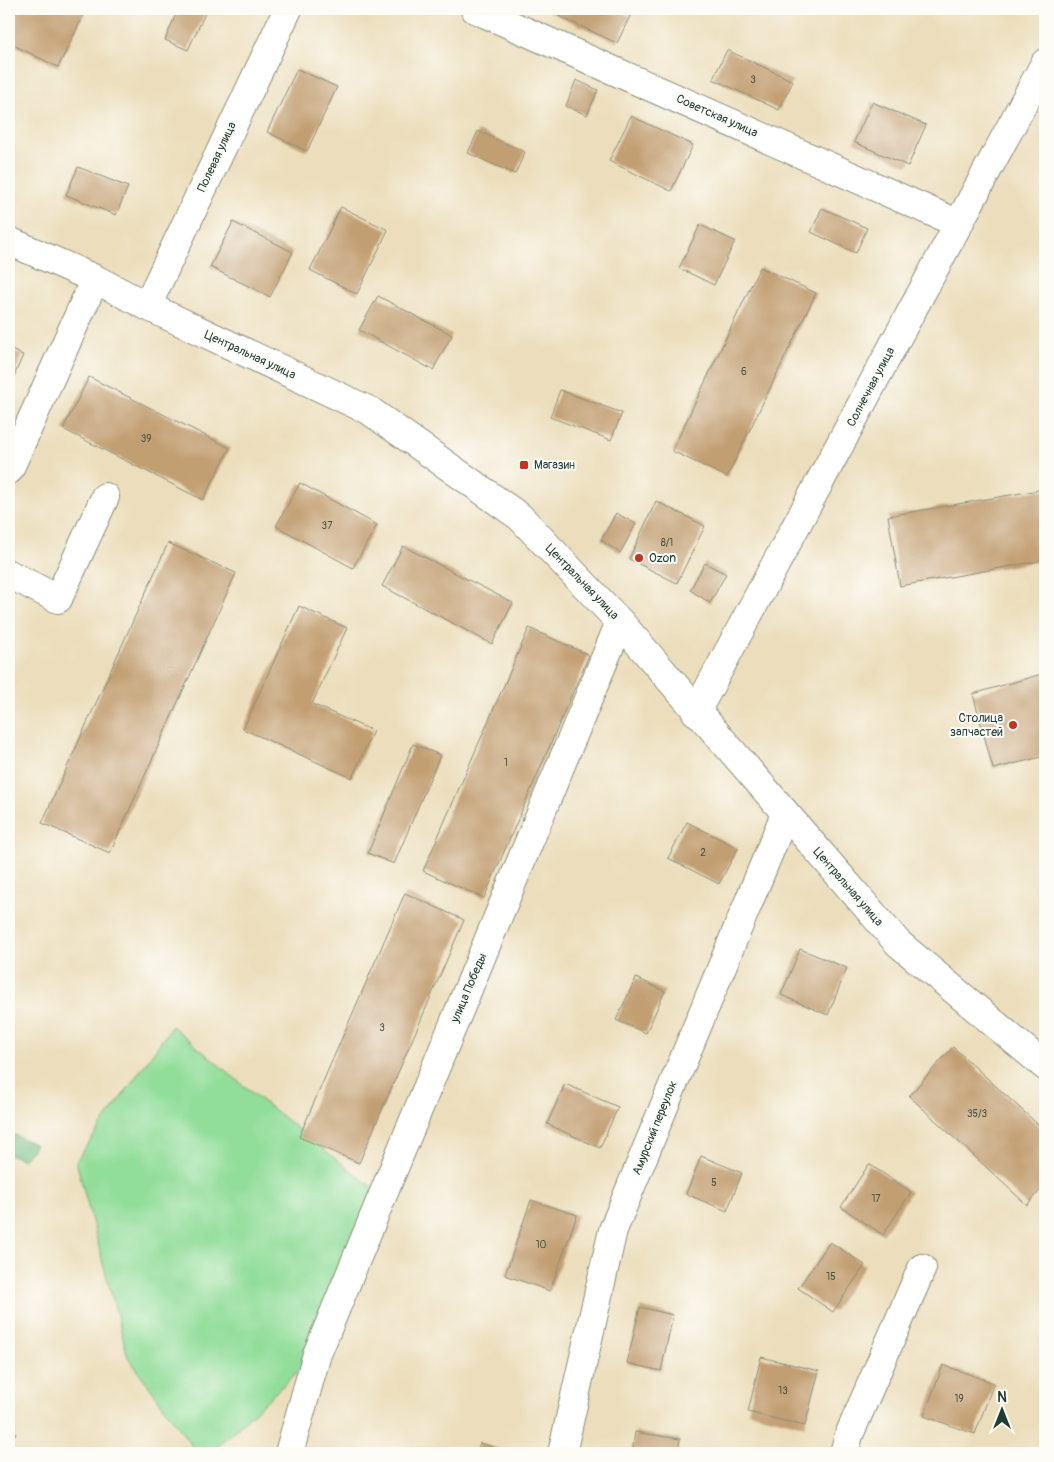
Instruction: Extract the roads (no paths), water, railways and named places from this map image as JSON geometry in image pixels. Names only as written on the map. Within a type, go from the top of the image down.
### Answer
[{"type":"street","name":"Полевая улица","points":[[147,306],[288,9]]},
{"type":"street","name":"Советская улица","points":[[475,9],[959,224]]},
{"type":"street","name":"Солнечная улица","points":[[696,712],[1045,63]]},
{"type":"street","name":"Центральная улица","points":[[9,241],[95,279],[147,306],[370,410],[520,517],[620,622],[898,944],[1045,1066]]},
{"type":"street","points":[[9,470],[95,279]]},
{"type":"street","points":[[9,574],[58,599],[105,497]]},
{"type":"street","name":"улица Победы","points":[[289,1453],[317,1354],[620,622]]},
{"type":"street","name":"Амурский переулок","points":[[562,1453],[613,1230],[785,814]]},
{"type":"street","points":[[844,1453],[849,1435],[922,1268]]},
{"type":"place","name":"Магазин","points":[[524,465]]},
{"type":"place","name":"Ozon","points":[[639,558]]},
{"type":"place","name":"Столица запчастей","points":[[1013,725]]}]
